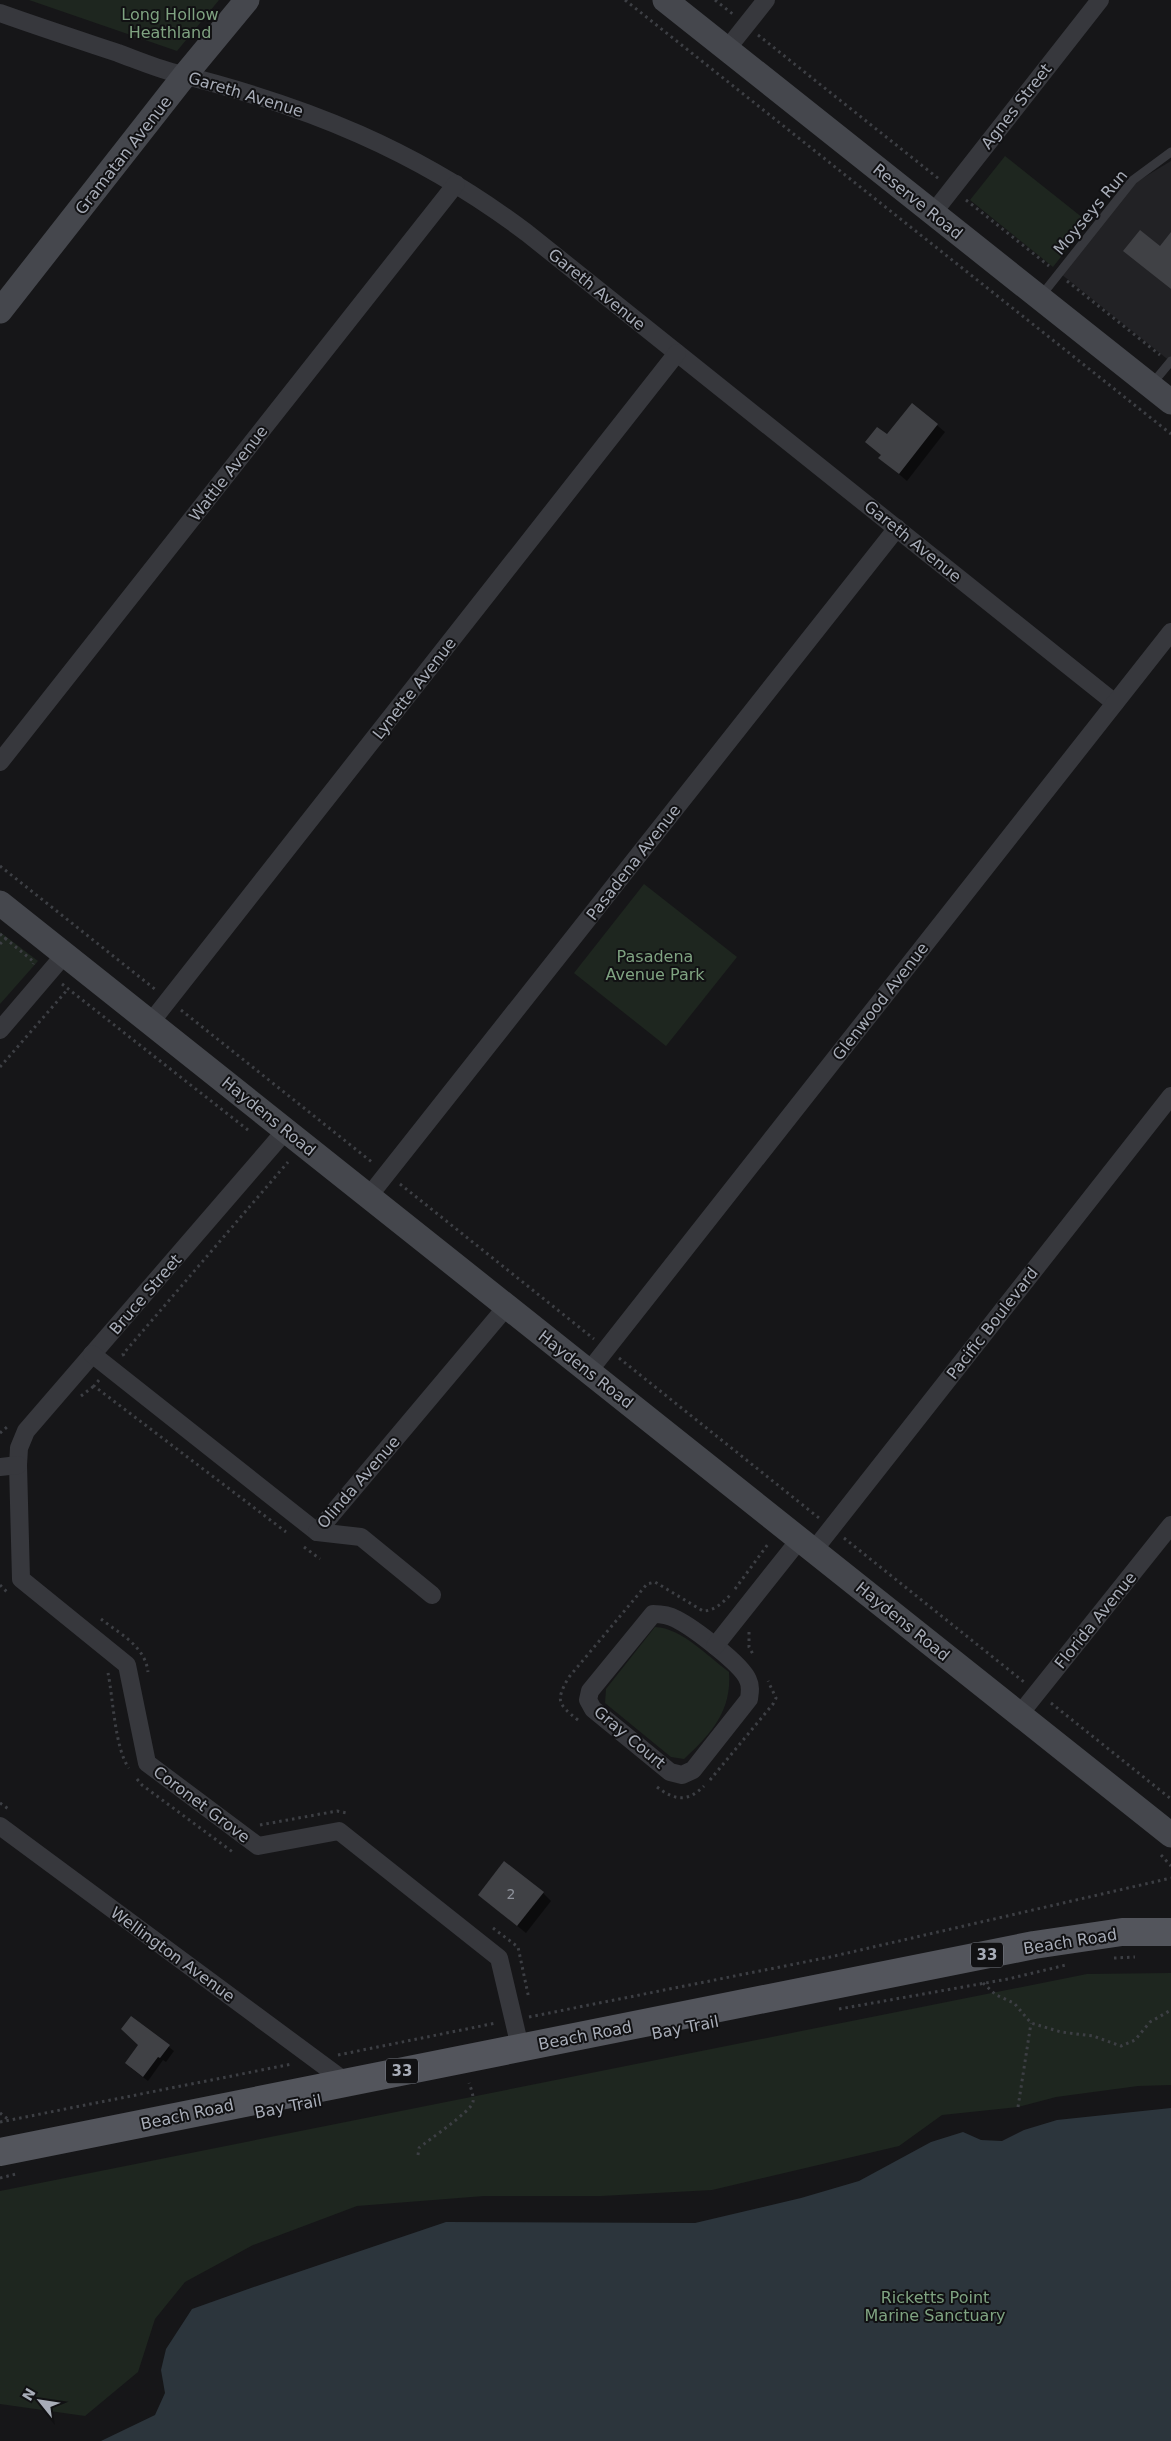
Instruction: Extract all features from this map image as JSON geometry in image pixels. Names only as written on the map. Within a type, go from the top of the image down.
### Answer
[{"type":"main road","name":"Beach Road","points":[[0,2152],[1034,1945],[1122,1932],[1171,1932]]},
{"type":"street","name":"Gramatan Avenue","points":[[0,310],[185,75],[247,0]]},
{"type":"street","name":"Reserve Road","points":[[665,0],[1171,402]]},
{"type":"street","points":[[727,49],[766,0]]},
{"type":"street","name":"Agnes Street","points":[[933,213],[1100,0]]},
{"type":"street","name":"Gareth Avenue","points":[[0,14],[326,119],[380,143],[456,184],[492,207],[527,233],[1115,703]]},
{"type":"street","name":"Wattle Avenue","points":[[0,762],[456,184]]},
{"type":"street","name":"Lynette Avenue","points":[[151,1022],[677,353]]},
{"type":"street","name":"Pasadena Avenue","points":[[369,1196],[897,528]]},
{"type":"street","name":"Glenwood Avenue","points":[[589,1371],[1171,632]]},
{"type":"street","name":"Haydens Road","points":[[0,903],[1171,1835]]},
{"type":"street","points":[[0,1030],[65,954]]},
{"type":"street","name":"Pacific Boulevard","points":[[807,1545],[831,1528],[1171,1096]]},
{"type":"street","name":"Bruce Street","points":[[18,1465],[19,1448],[26,1431],[286,1130]]},
{"type":"street","name":"Olinda Avenue","points":[[92,1354],[317,1532],[507,1306]]},
{"type":"street","points":[[0,1467],[18,1465]]},
{"type":"street","name":"Coronet Grove","points":[[18,1465],[21,1580],[127,1664],[147,1763],[258,1846],[340,1831],[500,1958],[520,2047]]},
{"type":"street","name":"Florida Avenue","points":[[1020,1714],[1171,1525]]},
{"type":"street","points":[[317,1532],[361,1538],[432,1595]]},
{"type":"street","points":[[715,1646],[807,1545]]},
{"type":"street","name":"Gray Court","points":[[653,1614],[662,1614],[676,1619],[715,1646],[748,1678],[749,1699],[694,1770],[682,1775],[670,1772],[594,1709],[588,1700],[590,1691],[653,1614]]},
{"type":"street","name":"Wellington Avenue","points":[[0,1826],[346,2082]]},
{"type":"lane","name":"Moyseys Run","points":[[1040,298],[1134,180],[1171,152]]},
{"type":"lane","points":[[1150,386],[1171,361]]},
{"type":"path","points":[[625,0],[1171,434]]},
{"type":"path","points":[[0,866],[1171,1799]]},
{"type":"path","points":[[0,934],[34,962],[29,968]]},
{"type":"path","points":[[0,1067],[68,989]]},
{"type":"path","points":[[130,1360],[123,1354],[288,1162]]},
{"type":"path","points":[[77,1398],[94,1386]]},
{"type":"path","points":[[584,1726],[560,1705],[559,1698],[562,1689],[647,1584],[655,1582],[703,1612],[708,1611],[730,1596],[768,1544]]},
{"type":"path","points":[[0,1585],[14,1598]]},
{"type":"path","points":[[96,1614],[141,1650],[147,1661],[149,1678]]},
{"type":"path","points":[[750,1630],[749,1646],[756,1660]]},
{"type":"path","points":[[107,1670],[121,1749],[124,1762],[130,1770]]},
{"type":"path","points":[[653,1783],[679,1798],[696,1794],[718,1772],[773,1704],[775,1695],[766,1677]]},
{"type":"path","points":[[136,1778],[142,1785],[242,1858]]},
{"type":"path","points":[[259,1825],[337,1811],[343,1811],[354,1818]]},
{"type":"path","points":[[0,2122],[830,1957],[1171,1878]]},
{"type":"path","points":[[487,1923],[518,1948],[533,2016]]},
{"type":"path","points":[[1106,1959],[1139,1956]]},
{"type":"path","points":[[830,2011],[984,1983],[1073,1964]]},
{"type":"path","points":[[984,1983],[996,1995],[1014,2003],[1031,2023],[1061,2032],[1093,2036],[1121,2046],[1136,2040],[1150,2022],[1171,2010]]},
{"type":"path","points":[[493,2014],[495,2023]]},
{"type":"path","points":[[1018,2107],[1031,2023]]},
{"type":"path","points":[[460,2085],[479,2081]]},
{"type":"path","points":[[418,2155],[419,2148],[458,2120],[463,2112],[472,2106],[474,2102],[469,2083]]},
{"type":"path","points":[[0,2113],[9,2120]]},
{"type":"path","points":[[0,2178],[21,2173]]},
{"type":"shaded area","points":[[1171,161],[1171,362],[1061,274],[1133,184]]},
{"type":"shaded area","name":"Ricketts Point Marine Sanctuary","points":[[1171,2108],[1171,2441],[101,2441],[155,2415],[165,2393],[161,2370],[166,2349],[192,2309],[446,2222],[695,2223],[801,2198],[859,2181],[931,2142],[963,2132],[981,2140],[1002,2141],[1024,2130],[1057,2120]]},
{"type":"green space","name":"Long Hollow Heathland","points":[[29,0],[219,0],[177,51]]},
{"type":"green space","points":[[1005,156],[1088,222],[1053,267],[970,200]]},
{"type":"green space","name":"Pasadena Avenue Park","points":[[644,884],[737,957],[666,1046],[574,973]]},
{"type":"green space","points":[[0,932],[38,961],[0,1004]]},
{"type":"green space","points":[[655,1627],[675,1632],[684,1637],[729,1672],[727,1699],[718,1721],[684,1759],[671,1757],[605,1703],[606,1689]]},
{"type":"green space","points":[[1171,1973],[1171,2085],[1138,2086],[1056,2097],[1018,2107],[942,2115],[899,2146],[712,2190],[601,2196],[484,2196],[357,2206],[253,2245],[185,2282],[155,2319],[138,2372],[85,2416],[0,2404],[0,2191],[1087,1974]]},
{"type":"building","points":[[1140,230],[1160,246],[1171,232],[1171,289],[1123,251]]},
{"type":"building","points":[[912,403],[938,424],[899,474],[878,458],[881,455],[865,442],[877,427],[887,434]]},
{"type":"building","points":[[504,1861],[544,1892],[517,1926],[478,1895]]},
{"type":"building","points":[[131,2016],[170,2045],[143,2077],[125,2063],[138,2045],[121,2029]]}]
